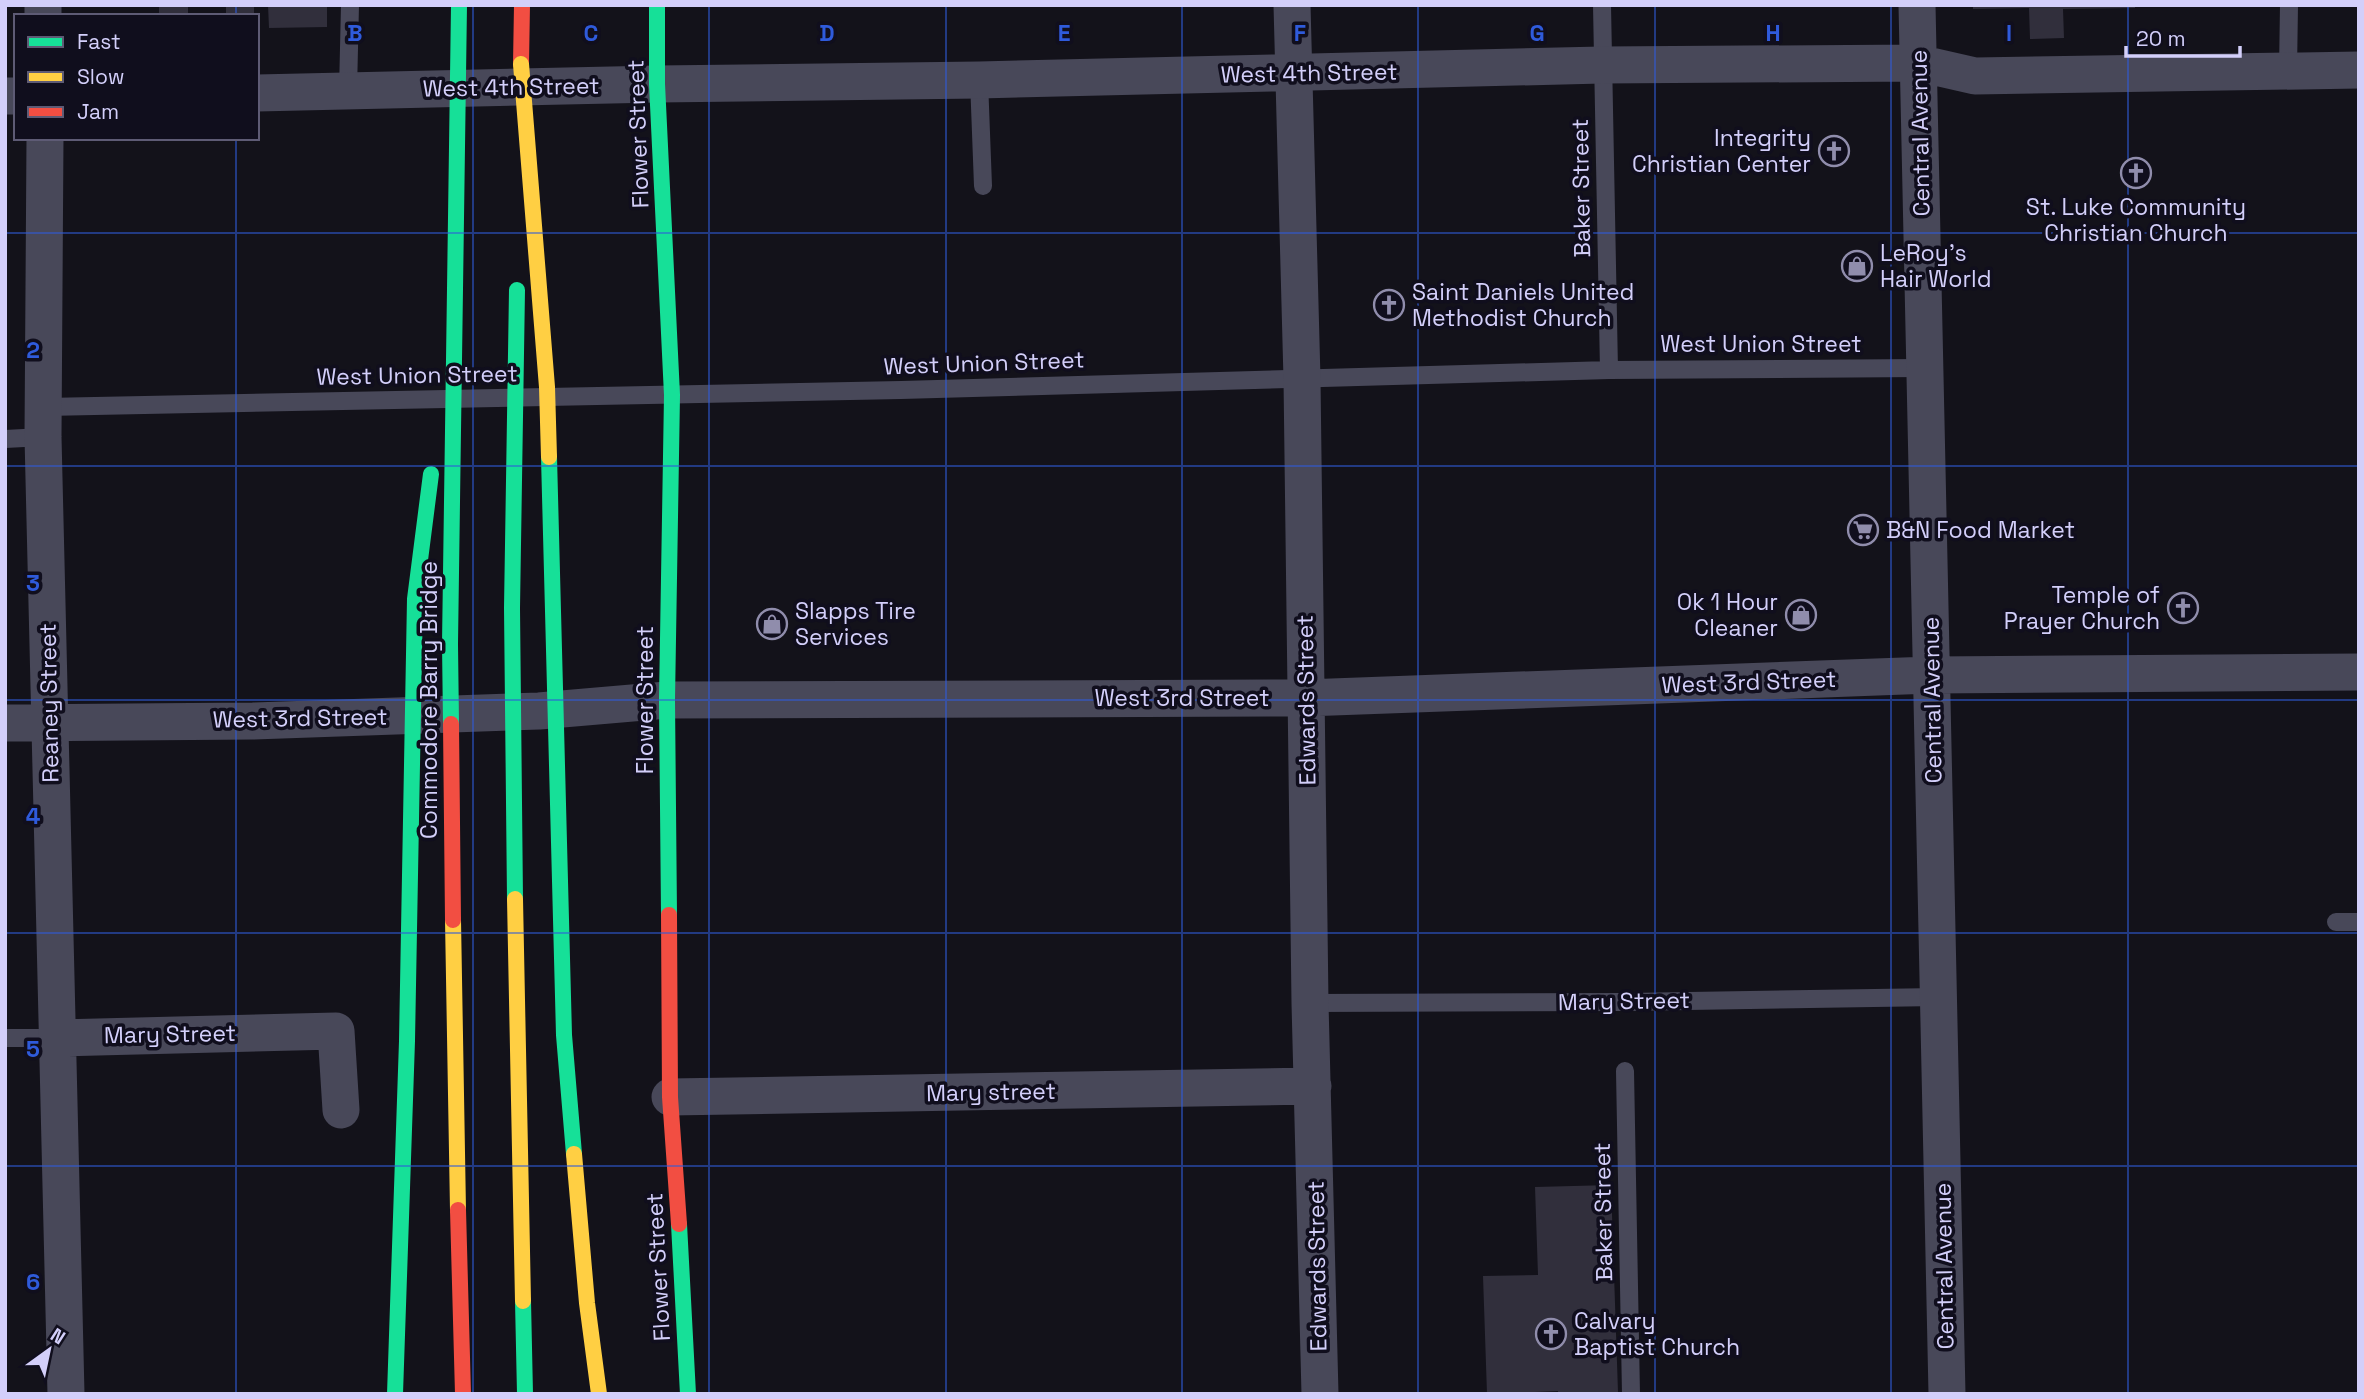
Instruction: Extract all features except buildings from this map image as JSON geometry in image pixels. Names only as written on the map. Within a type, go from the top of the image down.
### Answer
[{"type":"main road","name":"Commodore Barry Bridge","points":[[458,5],[450,644],[456,1127],[463,1394]]},
{"type":"main road","points":[[518,226],[522,5]]},
{"type":"main road","name":"Flower Street","points":[[657,5],[657,84],[672,395],[667,700],[670,1097],[688,1394]]},
{"type":"main road","points":[[521,64],[547,387],[564,1035],[587,1303],[599,1394]]},
{"type":"main road","points":[[517,281],[512,635],[516,1018],[525,1394]]},
{"type":"main road","points":[[437,425],[453,291]]},
{"type":"main road","points":[[395,1394],[407,1041],[415,599],[433,452]]},
{"type":"street","name":"Edwards Street","points":[[1292,5],[1302,379],[1310,1003],[1320,1394]]},
{"type":"street","name":"Central Avenue","points":[[1917,5],[1947,1394]]},
{"type":"street","name":"West 4th Street","points":[[259,93],[1293,74],[1602,65],[1918,63],[1975,76],[2359,70]]},
{"type":"street","name":"Reaney Street","points":[[45,140],[44,422],[49,721],[66,1394]]},
{"type":"street","name":"West 3rd Street","points":[[5,723],[253,721],[511,712],[667,700],[1305,698],[1931,675],[2359,672]]},
{"type":"street","name":"Mary Street","points":[[58,1038],[336,1031],[341,1110]]},
{"type":"street","name":"Mary street","points":[[670,1097],[1313,1086]]},
{"type":"lane","points":[[348,92],[350,5]]},
{"type":"lane","name":"Baker Street","points":[[1602,5],[1609,370]]},
{"type":"lane","points":[[2288,71],[2289,5]]},
{"type":"lane","points":[[979,80],[983,187]]},
{"type":"lane","name":"West Union Street","points":[[5,439],[44,422],[672,395],[1609,370],[1924,368]]},
{"type":"lane","points":[[2336,922],[2359,922]]},
{"type":"lane","name":"Mary Street","points":[[1310,1003],[1938,997]]},
{"type":"lane","name":"Mary Street","points":[[5,1038],[58,1038]]},
{"type":"lane","name":"Baker Street","points":[[1625,1071],[1631,1394]]},
{"type":"traffic: fast","points":[[451,724],[459,5]]},
{"type":"traffic: fast","points":[[657,5],[657,84],[672,395],[667,700],[669,915]]},
{"type":"traffic: fast","points":[[515,899],[512,608],[517,290]]},
{"type":"traffic: fast","points":[[549,457],[564,1035],[574,1154]]},
{"type":"traffic: fast","points":[[395,1394],[407,1041],[415,599],[431,474]]},
{"type":"traffic: fast","points":[[679,1224],[688,1394]]},
{"type":"traffic: fast","points":[[523,1301],[525,1394]]},
{"type":"traffic: jam","points":[[521,64],[522,5]]},
{"type":"traffic: jam","points":[[451,724],[453,920]]},
{"type":"traffic: jam","points":[[669,915],[670,1097],[679,1224]]},
{"type":"traffic: jam","points":[[458,1210],[463,1394]]},
{"type":"traffic: slow","points":[[521,64],[547,387],[549,457]]},
{"type":"traffic: slow","points":[[515,899],[523,1301]]},
{"type":"traffic: slow","points":[[453,920],[458,1210]]},
{"type":"traffic: slow","points":[[574,1154],[587,1303],[599,1394]]},
{"type":"place","name":"Integrity Christian Center","points":[[1834,151]]},
{"type":"place","name":"St. Luke Community Christian Church","points":[[2136,173]]},
{"type":"place","name":"LeRoy's Hair World","points":[[1857,266]]},
{"type":"place","name":"Saint Daniels United Methodist Church","points":[[1389,305]]},
{"type":"place","name":"B&N Food Market","points":[[1863,530]]},
{"type":"place","name":"Temple of Prayer Church","points":[[2183,608]]},
{"type":"place","name":"Ok 1 Hour Cleaner","points":[[1801,615]]},
{"type":"place","name":"Slapps Tire Services","points":[[772,624]]},
{"type":"place","name":"Calvary Baptist Church","points":[[1551,1334]]}]
